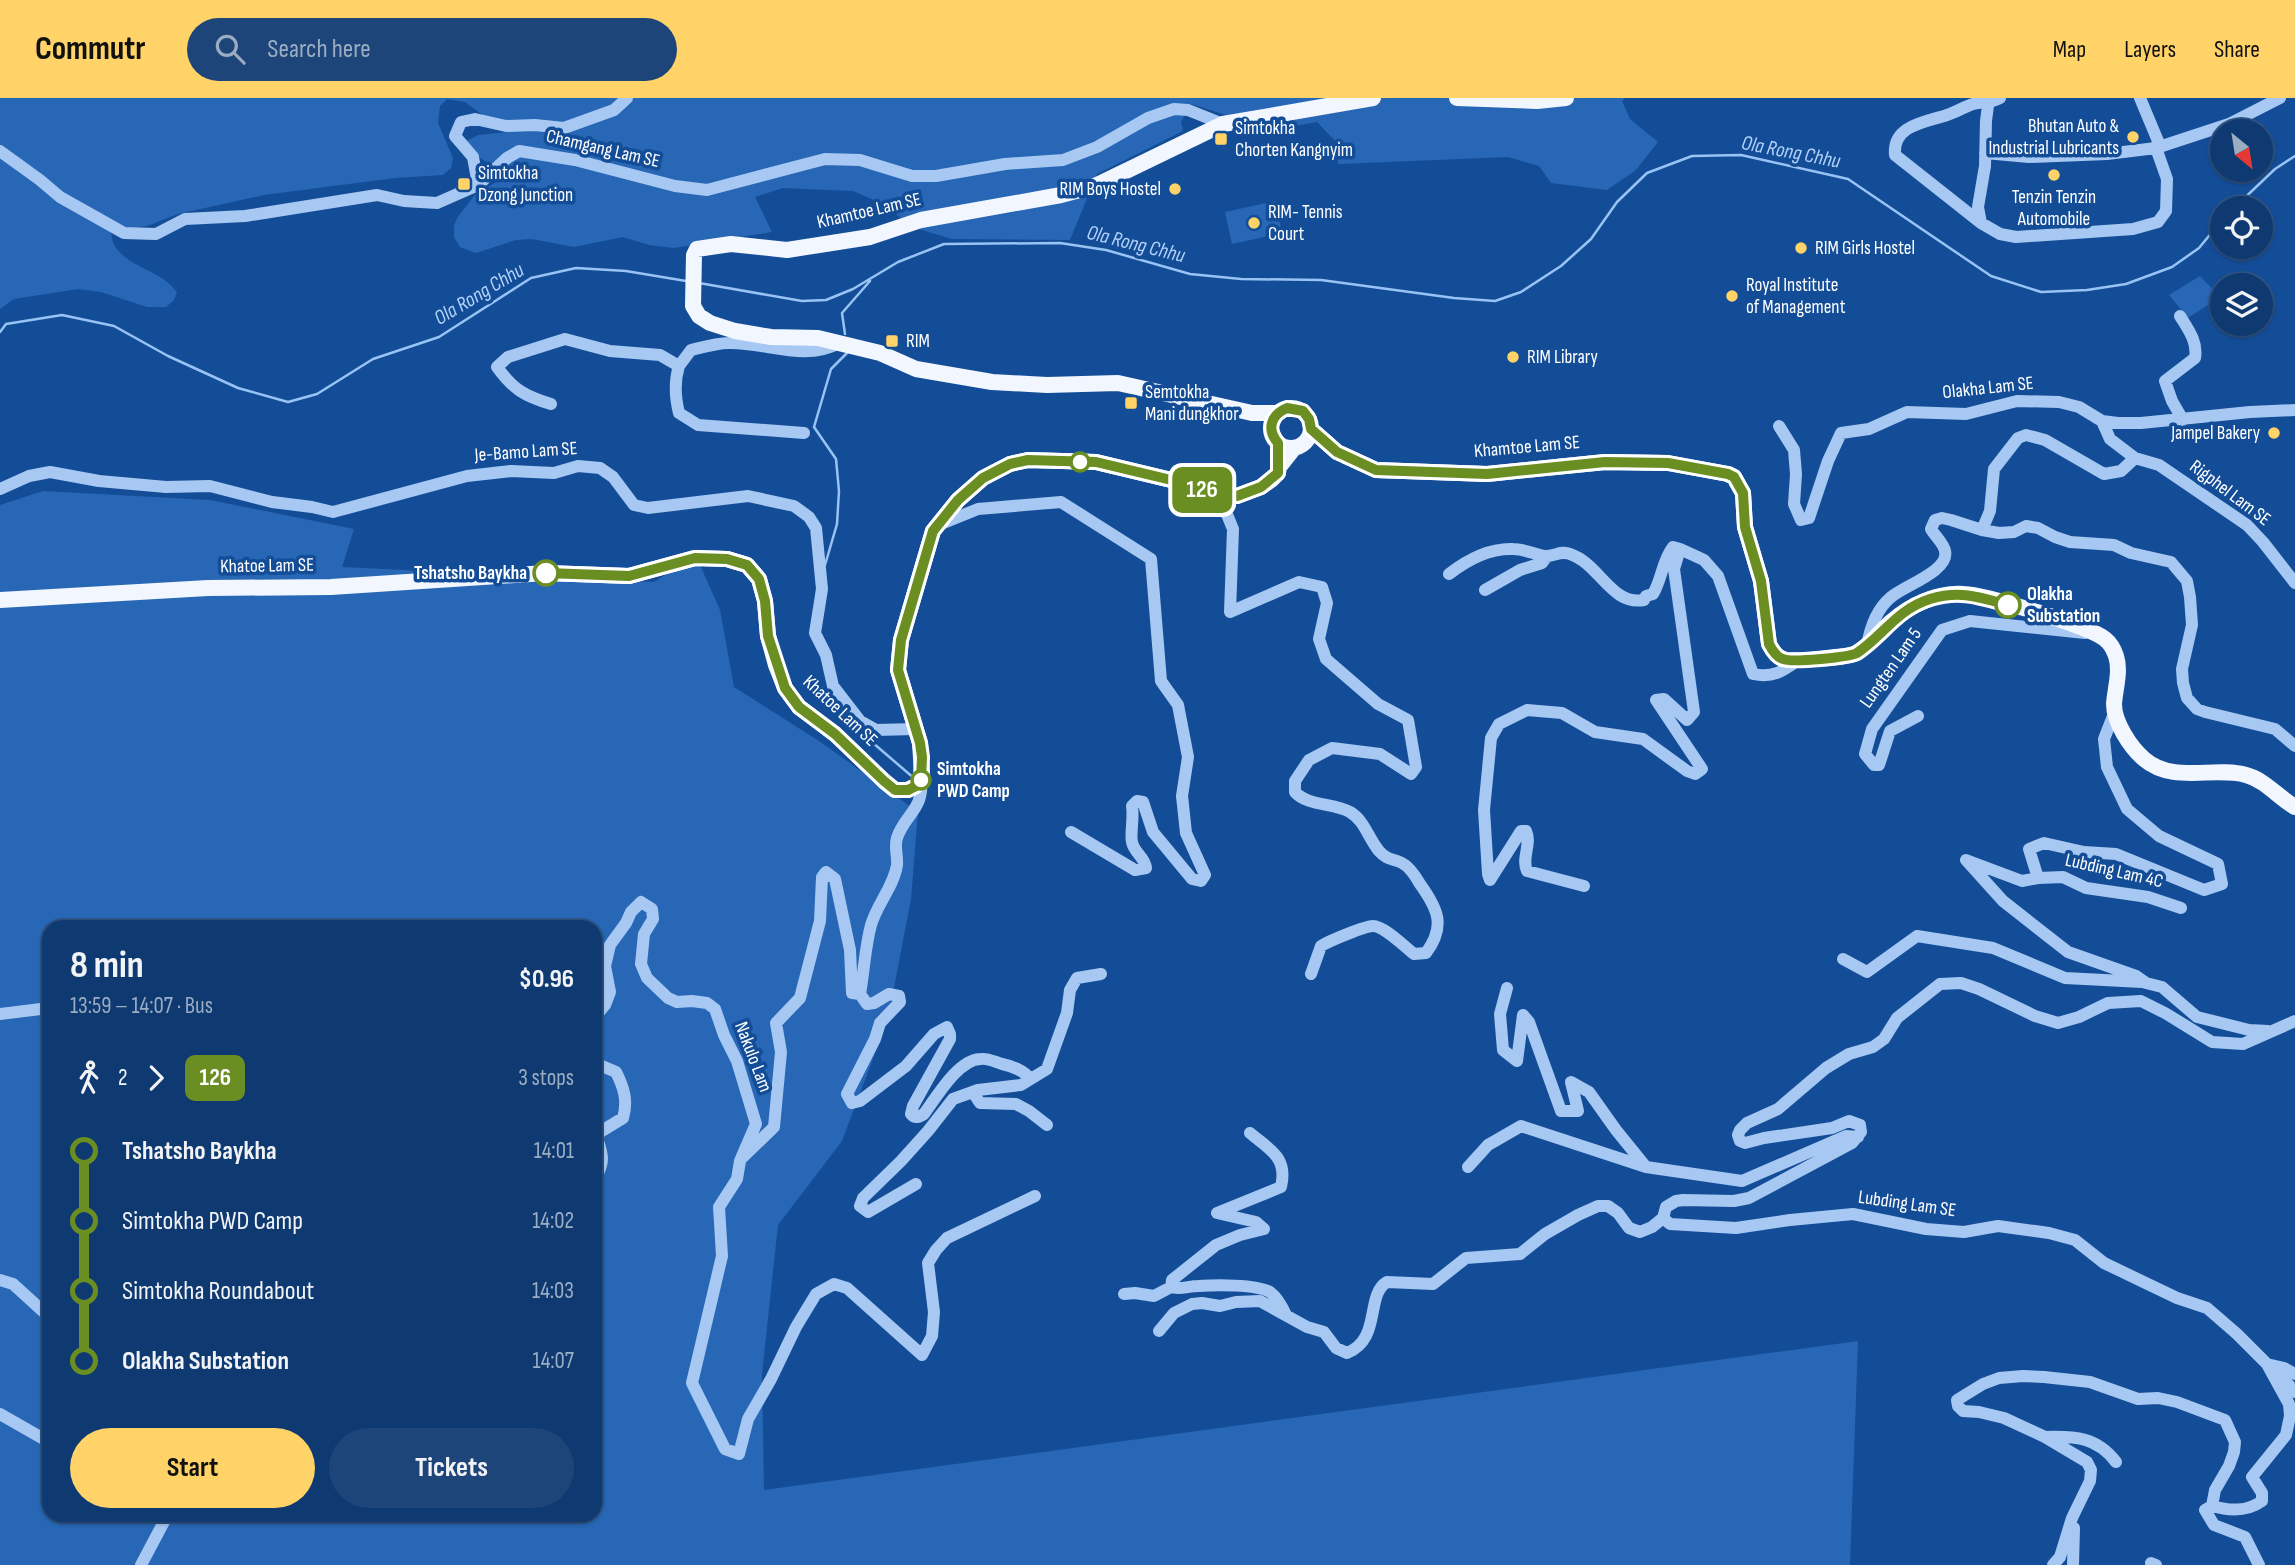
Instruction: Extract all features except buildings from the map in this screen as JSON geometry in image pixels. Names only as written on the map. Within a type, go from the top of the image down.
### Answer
[{"type":"main road","name":"Khamtoe Lam SE","points":[[1274,420],[1118,383],[1047,385],[992,382],[916,369],[880,353],[818,338],[771,337],[735,331],[710,323],[699,316],[694,306],[694,255],[697,249],[731,244],[787,250],[870,237],[921,220],[1072,192],[1095,186],[1223,124],[1373,98]]},
{"type":"main road","points":[[1457,98],[1537,101],[1566,98]]},
{"type":"main road","points":[[1279,467],[1304,440],[1309,419],[1303,411],[1287,408],[1274,420],[1274,439],[1286,448],[1304,440]]},
{"type":"main road","name":"Khamtoe Lam SE","points":[[1304,440],[1328,444],[1337,452],[1373,470],[1487,474],[1605,462],[1668,463],[1728,474],[1734,477],[1743,493],[1745,527],[1761,581],[1769,644],[1784,660],[1797,661]]},
{"type":"main road","points":[[921,780],[922,757],[898,670],[901,640],[933,531],[958,500],[983,478],[1010,464],[1028,460],[1096,462],[1188,484],[1219,495],[1237,496],[1261,487],[1278,473],[1278,443]]},
{"type":"main road","name":"Khatoe Lam SE","points":[[0,600],[208,588],[331,587],[546,573],[629,576],[695,558],[727,559],[747,565],[759,579],[765,601],[768,636],[776,665],[785,688],[799,707],[835,734],[895,790],[908,790],[921,780]]},
{"type":"main road","points":[[1797,661],[1854,655],[1878,637],[1889,623],[1908,608],[1930,599],[1959,594],[2059,619],[2104,638],[2113,648],[2118,660],[2115,711],[2136,751],[2143,758],[2159,769],[2180,773],[2246,775],[2260,780],[2295,807]]},
{"type":"street","points":[[478,185],[473,157],[455,136],[461,122],[475,119],[506,126],[564,128],[614,110],[627,98]]},
{"type":"street","points":[[1981,223],[1978,207],[1986,121],[1993,100],[1919,122],[1899,135],[1894,146],[1895,155],[1981,223],[2000,233],[2016,237],[2133,229],[2158,222],[2166,211],[2167,179],[2156,148],[2158,141],[2140,98]]},
{"type":"street","points":[[1985,153],[2042,156],[2108,154],[2156,148],[2229,124],[2280,98]]},
{"type":"street","name":"Chamgang Lam SE","points":[[0,151],[60,197],[124,233],[156,234],[185,219],[245,216],[377,195],[436,204],[478,185],[507,158],[519,151],[575,160],[675,186],[707,190],[825,159],[860,160],[912,176],[936,176],[1005,164],[1063,160],[1097,147],[1148,118],[1174,109],[1188,110],[1223,124]]},
{"type":"street","points":[[2180,316],[2192,336],[2195,358],[2165,381],[2183,420]]},
{"type":"street","points":[[551,404],[527,397],[508,383],[497,367],[508,356],[565,340],[610,351],[660,355],[679,366]]},
{"type":"street","points":[[804,433],[698,425],[679,413],[676,377],[679,366],[691,349],[729,343],[804,351],[831,348],[839,343]]},
{"type":"street","name":"Olakha Lam SE","points":[[1779,426],[1794,450],[1794,504],[1801,520],[1809,518],[1828,461],[1842,433],[1869,429],[1907,412],[1966,414],[2017,401],[2059,402],[2079,407],[2102,421],[2141,423],[2295,410]]},
{"type":"street","name":"Rigphel Lam SE","points":[[2102,421],[2110,439],[2135,458],[2159,465],[2247,525],[2295,583]]},
{"type":"street","points":[[1982,530],[1990,511],[1994,468],[2018,438],[2026,435],[2045,440],[2104,474],[2121,471],[2135,458]]},
{"type":"street","name":"Je-Bamo Lam SE","points":[[0,489],[29,476],[50,472],[99,481],[166,487],[210,486],[272,502],[333,512],[467,476],[510,471],[554,473],[578,466],[600,468],[613,477],[634,505],[648,508],[747,496],[794,506],[809,517],[816,528],[822,589],[815,634],[826,655],[833,686],[860,721],[876,730],[915,729]]},
{"type":"street","points":[[1219,495],[1233,529],[1230,612],[1298,582],[1322,587],[1327,603],[1319,639],[1326,659],[1378,704],[1408,720],[1416,767],[1411,774],[1380,754],[1332,748],[1310,760],[1295,781],[1295,792],[1300,798],[1331,804],[1361,819],[1379,851],[1390,861],[1403,863],[1410,870],[1437,911],[1439,925],[1435,941],[1426,953],[1414,954],[1385,930],[1371,926],[1332,939],[1321,946],[1311,974]]},
{"type":"street","points":[[933,531],[942,522],[978,509],[1061,502],[1151,559],[1161,681],[1178,705],[1188,757],[1182,796],[1186,833],[1205,875],[1201,881],[1192,880],[1153,832],[1143,802],[1137,801],[1132,806],[1132,842],[1146,868],[1135,870],[1071,832]]},
{"type":"street","points":[[1867,646],[1873,623],[1889,598],[1936,570],[1944,561],[1945,549],[1931,531],[1932,522],[1942,518],[1999,533],[2014,532],[2026,526],[2038,528],[2070,542],[2114,545],[2171,562],[2187,580],[2192,625],[2182,669],[2183,683],[2188,698],[2197,709],[2275,729],[2295,746]]},
{"type":"street","points":[[1449,573],[1464,562],[1492,551],[1512,549],[1547,556],[1561,552],[1571,554],[1592,567],[1622,598],[1634,602],[1653,594],[1661,581],[1667,554],[1673,547],[1704,559],[1718,576],[1753,674],[1768,677],[1797,661]]},
{"type":"street","points":[[1584,886],[1527,871],[1523,864],[1529,836],[1526,831],[1521,831],[1490,880],[1484,810],[1491,738],[1499,724],[1527,710],[1562,713],[1595,733],[1643,739],[1686,771],[1695,774],[1702,769],[1656,700],[1664,699],[1687,720],[1693,712],[1674,569],[1680,549]]},
{"type":"street","points":[[1485,590],[1520,570],[1542,563],[1547,556]]},
{"type":"street","name":"Lungten Lam 5","points":[[1918,716],[1890,731],[1882,758],[1878,765],[1874,765],[1865,754],[1872,729],[1942,630],[1970,621],[2096,634]]},
{"type":"street","points":[[2038,878],[2029,849],[2044,843],[2084,852],[2116,854],[2204,890],[2222,884],[2218,864],[2159,836],[2127,809],[2107,767],[2104,739],[2115,711]]},
{"type":"street","points":[[921,780],[922,789],[916,810],[899,832],[895,842],[897,865],[894,875],[871,924],[860,994],[867,1004],[889,994],[899,996],[900,1002],[880,1023],[848,1094],[855,1104],[860,1101],[906,1066],[934,1034],[947,1027],[950,1039],[913,1106],[912,1116],[917,1118],[924,1115],[961,1067],[978,1059],[1008,1065],[1028,1075],[1030,1079]]},
{"type":"street","name":"Lubding Lam 4C","points":[[2146,982],[2068,952],[2003,901],[1966,860],[2022,881],[2063,877],[2086,888],[2148,897],[2181,908]]},
{"type":"street","points":[[860,994],[852,993],[850,950],[835,879],[826,872],[822,877],[820,921],[800,998],[776,1023],[781,1052],[774,1127],[740,1161],[737,1179],[719,1207],[722,1256],[692,1383],[725,1449],[739,1454],[748,1419],[816,1294],[834,1284],[847,1288],[922,1355],[932,1336],[934,1312],[928,1263],[936,1250],[947,1238],[1035,1196]]},
{"type":"street","name":"Nakulo Lam","points":[[602,1008],[610,992],[605,966],[610,945],[631,912],[641,902],[652,909],[653,919],[644,934],[640,964],[647,978],[668,998],[677,1002],[707,1003],[715,1009],[737,1060],[756,1124],[740,1161]]},
{"type":"street","points":[[1843,959],[1867,972],[1917,936],[1993,948],[2065,978],[2146,982],[2162,987],[2197,1017],[2249,1030],[2272,1031]]},
{"type":"street","points":[[916,1184],[868,1212],[860,1206],[863,1198],[910,1151],[953,1099],[978,1090],[1021,1085],[1047,1069],[1067,1013],[1070,990],[1077,978],[1101,974]]},
{"type":"street","points":[[1159,1331],[1174,1314],[1192,1304],[1220,1306],[1236,1301],[1260,1301],[1307,1327],[1324,1332],[1336,1348],[1347,1353],[1354,1350],[1367,1334],[1380,1289],[1387,1282],[1433,1284],[1466,1258],[1520,1254],[1545,1234],[1598,1206],[1608,1206],[1618,1213],[1629,1228],[1640,1232],[1662,1218],[1666,1207],[1676,1201],[1734,1201],[1749,1198],[1852,1143],[1861,1132],[1860,1125],[1849,1121],[1832,1128],[1745,1143],[1740,1141],[1738,1135],[1747,1123],[1778,1109],[1826,1068],[1884,1040],[1897,1018],[1940,984],[1961,983],[2058,1023],[2079,1017],[2108,1003],[2141,1001],[2213,1042],[2242,1044],[2295,1021]]},
{"type":"street","points":[[1507,988],[1500,1014],[1503,1050],[1517,1061],[1524,1014],[1561,1111],[1578,1111],[1571,1082],[1589,1093],[1646,1167]]},
{"type":"street","points":[[0,1014],[42,1009]]},
{"type":"street","points":[[602,1066],[616,1072],[625,1094],[626,1107],[623,1118],[602,1131]]},
{"type":"street","points":[[978,1090],[974,1094],[980,1103],[1016,1104],[1047,1125]]},
{"type":"street","points":[[1468,1167],[1488,1145],[1521,1126],[1646,1167],[1742,1181],[1846,1136],[1858,1138]]},
{"type":"street","points":[[1171,1287],[1172,1280],[1216,1245],[1264,1229],[1256,1222],[1217,1213],[1281,1187],[1284,1173],[1279,1156],[1250,1133]]},
{"type":"street","name":"Lubding Lam SE","points":[[1662,1218],[1670,1224],[1736,1228],[1853,1214],[1926,1228],[1964,1232],[1998,1226],[2049,1233],[2075,1240],[2104,1262],[2177,1298],[2207,1308],[2267,1364],[2289,1404],[2290,1416],[2286,1435],[2252,1477],[2262,1493],[2262,1501],[2253,1507],[2237,1510],[2212,1506]]},
{"type":"street","points":[[0,1280],[13,1284],[42,1310]]},
{"type":"street","points":[[1124,1294],[1154,1296],[1171,1287],[1176,1289],[1200,1285],[1258,1288],[1269,1292],[1279,1301],[1286,1315]]},
{"type":"street","points":[[2267,1364],[2295,1374]]},
{"type":"street","points":[[2267,1364],[2295,1392]]},
{"type":"street","points":[[2053,1565],[2060,1558],[2073,1518],[2090,1481],[2091,1470],[2087,1462],[2045,1437],[2004,1418],[1963,1411],[1958,1406],[1957,1400],[1983,1384],[1999,1378],[2023,1376],[2090,1382],[2138,1399],[2158,1398],[2177,1402],[2225,1420],[2235,1442],[2234,1452],[2215,1490],[2212,1506],[2205,1510],[2214,1525],[2245,1537],[2259,1565]]},
{"type":"street","points":[[0,1414],[42,1438]]},
{"type":"street","points":[[2045,1437],[2084,1438],[2107,1449],[2116,1462]]},
{"type":"street","points":[[2073,1518],[2073,1565]]},
{"type":"street","points":[[141,1565],[164,1522]]},
{"type":"shaded area","points":[[0,98],[1625,98],[1622,101],[1630,119],[1658,142],[1636,170],[1607,190],[1551,183],[1539,166],[1508,157],[1338,164],[1337,143],[1317,122],[1266,131],[1191,104],[1181,122],[1183,131],[1097,174],[1070,240],[952,239],[912,227],[883,204],[853,191],[783,188],[755,197],[772,232],[674,248],[649,245],[623,237],[574,247],[532,239],[516,240],[476,253],[460,247],[454,237],[454,226],[477,192],[500,179],[495,168],[466,148],[465,142],[478,135],[506,132],[465,102],[447,99],[440,106],[438,123],[453,158],[451,168],[443,175],[395,178],[264,195],[178,214],[147,226],[111,232],[120,253],[161,277],[177,293],[166,307],[147,307],[101,292],[78,289],[14,299],[0,309]]},
{"type":"shaded area","name":"RIM- Tennis Court","points":[[1275,201],[1282,233],[1232,244],[1225,212]]},
{"type":"shaded area","points":[[2200,276],[2210,286],[2210,304],[2188,318],[2169,295]]},
{"type":"shaded area","points":[[43,491],[210,500],[354,529],[342,567],[654,582],[696,556],[720,610],[734,687],[822,743],[918,812],[911,899],[888,1019],[842,1141],[778,1225],[762,1374],[764,1490],[1858,1341],[1850,1565],[0,1565],[0,505]]},
{"type":"waterway","name":"Ola Rong Chhu","points":[[699,283],[802,301],[826,300],[853,289],[898,262],[944,244],[1060,243],[1106,250],[1190,274],[1241,279],[1321,280],[1495,301],[1521,292],[1561,266],[1591,239],[1617,202],[1647,173],[1692,156],[1741,155],[1848,179],[1991,276],[2041,292],[2087,290],[2126,284],[2172,267],[2199,248],[2210,235]]},
{"type":"waterway","name":"Ola Rong Chhu","points":[[2247,196],[2275,169],[2295,156]]},
{"type":"waterway","name":"Ola Rong Chhu","points":[[0,332],[6,324],[62,315],[114,326],[168,356],[238,388],[288,402],[317,394],[373,359],[439,337],[531,278],[576,268],[626,271],[686,281]]},
{"type":"waterway","points":[[845,334],[842,313],[870,281]]},
{"type":"waterway","points":[[825,565],[837,524],[839,491],[836,459],[814,427],[831,369],[848,352]]},
{"type":"waterway","points":[[836,698],[842,718],[863,737]]},
{"type":"waterway","points":[[873,743],[915,779]]},
{"type":"bus line","name":"126","points":[[546,573],[629,576],[695,558],[727,559],[747,565],[759,579],[765,601],[768,636],[785,688],[799,707],[835,734],[895,790],[908,790],[916,786],[922,773],[920,743],[898,670],[901,640],[933,531],[958,500],[983,478],[1010,464],[1028,460],[1096,462],[1188,484],[1209,493],[1237,496],[1261,487],[1278,473],[1278,443],[1271,427],[1274,417],[1287,408],[1303,411],[1309,419],[1311,429],[1337,452],[1376,470],[1487,474],[1588,462],[1668,463],[1734,477],[1743,493],[1745,527],[1761,581],[1769,644],[1784,660],[1832,656],[1844,658],[1854,655],[1878,637],[1889,623],[1908,608],[1930,599],[1967,594],[2008,605]]},
{"type":"place","name":"Bhutan Auto & Industrial Lubricants","points":[[2133,137]]},
{"type":"place","name":"Simtokha Chorten Kangnyim","points":[[1221,139]]},
{"type":"place","name":"Tenzin Tenzin Automobile","points":[[2054,175]]},
{"type":"place","name":"Simtokha Dzong Junction","points":[[464,184]]},
{"type":"place","name":"RIM Boys Hostel","points":[[1175,189]]},
{"type":"place","name":"RIM- Tennis Court","points":[[1254,223]]},
{"type":"place","name":"RIM Girls Hostel","points":[[1801,248]]},
{"type":"place","name":"Royal Institute of Management","points":[[1732,296]]},
{"type":"place","name":"RIM","points":[[892,341]]},
{"type":"place","name":"RIM Library","points":[[1513,357]]},
{"type":"place","name":"Semtokha Mani dungkhor","points":[[1131,403]]},
{"type":"place","name":"Jampel Bakery","points":[[2274,433]]},
{"type":"place","name":"Tshatsho Baykha","points":[[546,573]]},
{"type":"place","name":"Olakha Substation","points":[[2008,605]]},
{"type":"place","name":"Simtokha PWD Camp","points":[[921,780]]}]
